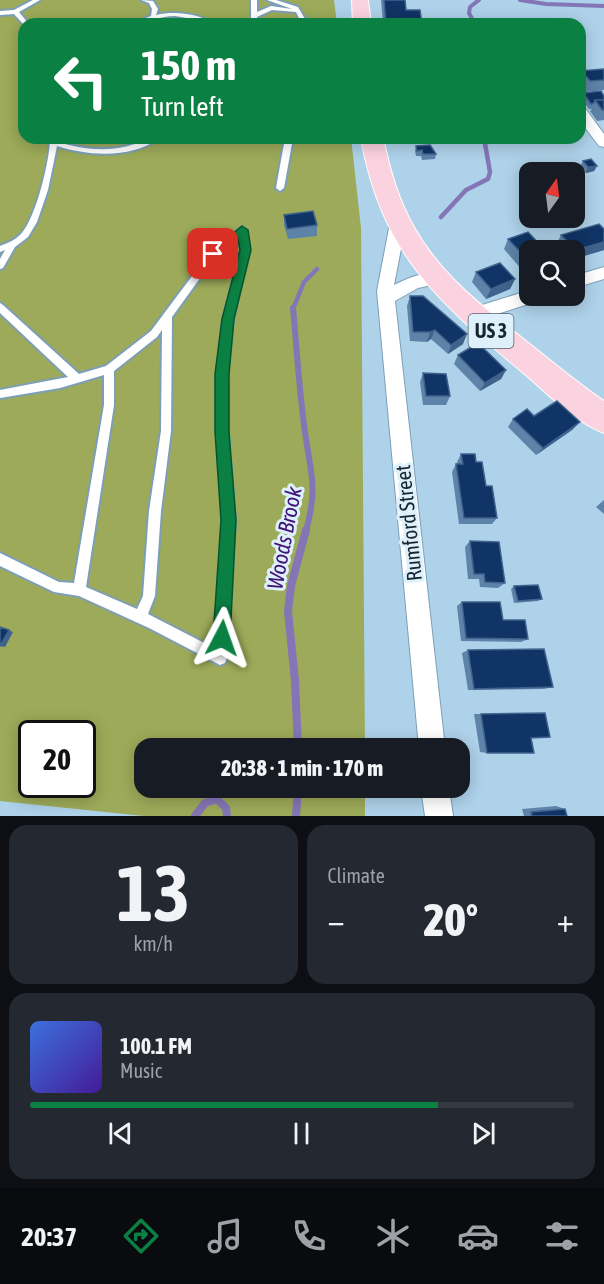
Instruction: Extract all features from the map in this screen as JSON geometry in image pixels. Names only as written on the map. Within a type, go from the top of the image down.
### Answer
[{"type":"main road","points":[[360,0],[362,18]]},
{"type":"main road","name":"US 3","points":[[373,144],[388,203],[414,252],[435,279],[471,315],[604,419]]},
{"type":"street","points":[[586,119],[604,142]]},
{"type":"street","name":"Rumford Street","points":[[398,223],[385,291],[431,738]]},
{"type":"street","points":[[585,279],[604,273]]},
{"type":"street","points":[[386,298],[414,282],[435,279]]},
{"type":"street","points":[[471,315],[519,300]]},
{"type":"street","points":[[436,798],[439,816]]},
{"type":"lane","points":[[0,13],[15,12],[37,0]]},
{"type":"lane","points":[[144,0],[151,2],[155,9],[153,15]]},
{"type":"lane","points":[[254,0],[254,16],[271,8],[297,10]]},
{"type":"lane","points":[[270,0],[297,10]]},
{"type":"lane","points":[[291,0],[302,18]]},
{"type":"lane","points":[[15,12],[20,18]]},
{"type":"lane","points":[[147,18],[153,15],[176,14],[199,18]]},
{"type":"lane","points":[[0,266],[11,248],[27,235],[36,218],[53,144]]},
{"type":"lane","points":[[62,144],[75,150],[103,153],[140,144]]},
{"type":"lane","points":[[280,188],[288,144]]},
{"type":"lane","points":[[0,394],[77,379],[109,369],[154,334],[213,254],[242,230],[245,250],[228,319],[222,374],[222,432],[229,520],[220,658],[140,617],[79,590],[58,588],[0,559]]},
{"type":"lane","points":[[0,249],[11,248]]},
{"type":"lane","points":[[0,307],[77,379]]},
{"type":"lane","points":[[140,617],[148,596],[155,511],[166,431],[167,315]]},
{"type":"lane","points":[[79,590],[109,405],[109,369]]},
{"type":"green space","points":[[0,0],[334,0],[336,18],[18,18],[18,144],[352,144],[361,228],[365,738],[134,738],[134,798],[365,798],[365,816],[144,816],[0,801]]},
{"type":"building","points":[[384,0],[405,0],[406,10],[420,10],[421,18],[386,18]]},
{"type":"building","points":[[604,69],[604,80],[590,81],[586,76],[586,70]]},
{"type":"building","points":[[601,91],[604,100],[595,100],[591,104],[586,93]]},
{"type":"building","points":[[595,100],[604,100],[604,110],[602,110]]},
{"type":"building","points":[[430,145],[436,154],[423,154],[422,150],[417,151],[416,146]]},
{"type":"building","points":[[591,159],[597,166],[588,167],[583,161]]},
{"type":"building","points":[[313,211],[317,225],[287,229],[284,215]]},
{"type":"building","points":[[599,224],[604,229],[604,242],[585,247],[585,240],[566,240],[561,235]]},
{"type":"building","points":[[528,232],[536,240],[519,240],[519,250],[508,239]]},
{"type":"building","points":[[500,263],[515,279],[491,289],[476,272]]},
{"type":"building","points":[[410,296],[423,296],[467,334],[451,345],[435,330],[413,332]]},
{"type":"building","points":[[478,343],[506,370],[485,383],[458,355]]},
{"type":"building","points":[[423,373],[446,374],[450,396],[426,396]]},
{"type":"building","points":[[557,401],[580,422],[543,448],[513,419],[527,409],[534,416]]},
{"type":"building","points":[[461,454],[475,454],[476,462],[482,462],[486,486],[492,486],[497,518],[464,518],[456,464],[463,464]]},
{"type":"building","points":[[470,541],[499,542],[505,583],[485,582],[484,574],[474,574]]},
{"type":"building","points":[[538,585],[542,599],[518,601],[514,586]]},
{"type":"building","points":[[462,602],[500,602],[503,620],[525,620],[528,639],[466,638]]},
{"type":"building","points":[[0,627],[9,630],[0,646]]},
{"type":"building","points":[[544,649],[553,687],[474,689],[468,650]]},
{"type":"building","points":[[545,713],[550,737],[531,738],[534,753],[487,753],[481,714]]},
{"type":"building","points":[[565,809],[567,816],[532,816],[531,812]]},
{"type":"waterway","name":"Woods Brook","points":[[472,18],[469,13],[470,7],[479,0]]},
{"type":"waterway","name":"Woods Brook","points":[[520,0],[546,4],[604,6]]},
{"type":"waterway","name":"Woods Brook","points":[[441,217],[466,190],[488,179],[490,172],[485,144]]},
{"type":"waterway","name":"Woods Brook","points":[[293,309],[304,282],[317,269]]},
{"type":"waterway","name":"Woods Brook","points":[[293,309],[301,401],[313,492],[306,531]]},
{"type":"waterway","name":"Woods Brook","points":[[298,738],[288,611],[291,586],[306,530]]},
{"type":"waterway","name":"Woods Brook","points":[[296,816],[297,798]]},
{"type":"waterway","name":"Woods Brook","points":[[195,816],[205,803],[217,799],[226,808],[227,816]]},
{"type":"route","points":[[213,254],[242,230],[245,250],[228,319],[222,374],[222,432],[229,520],[222,638]]}]
